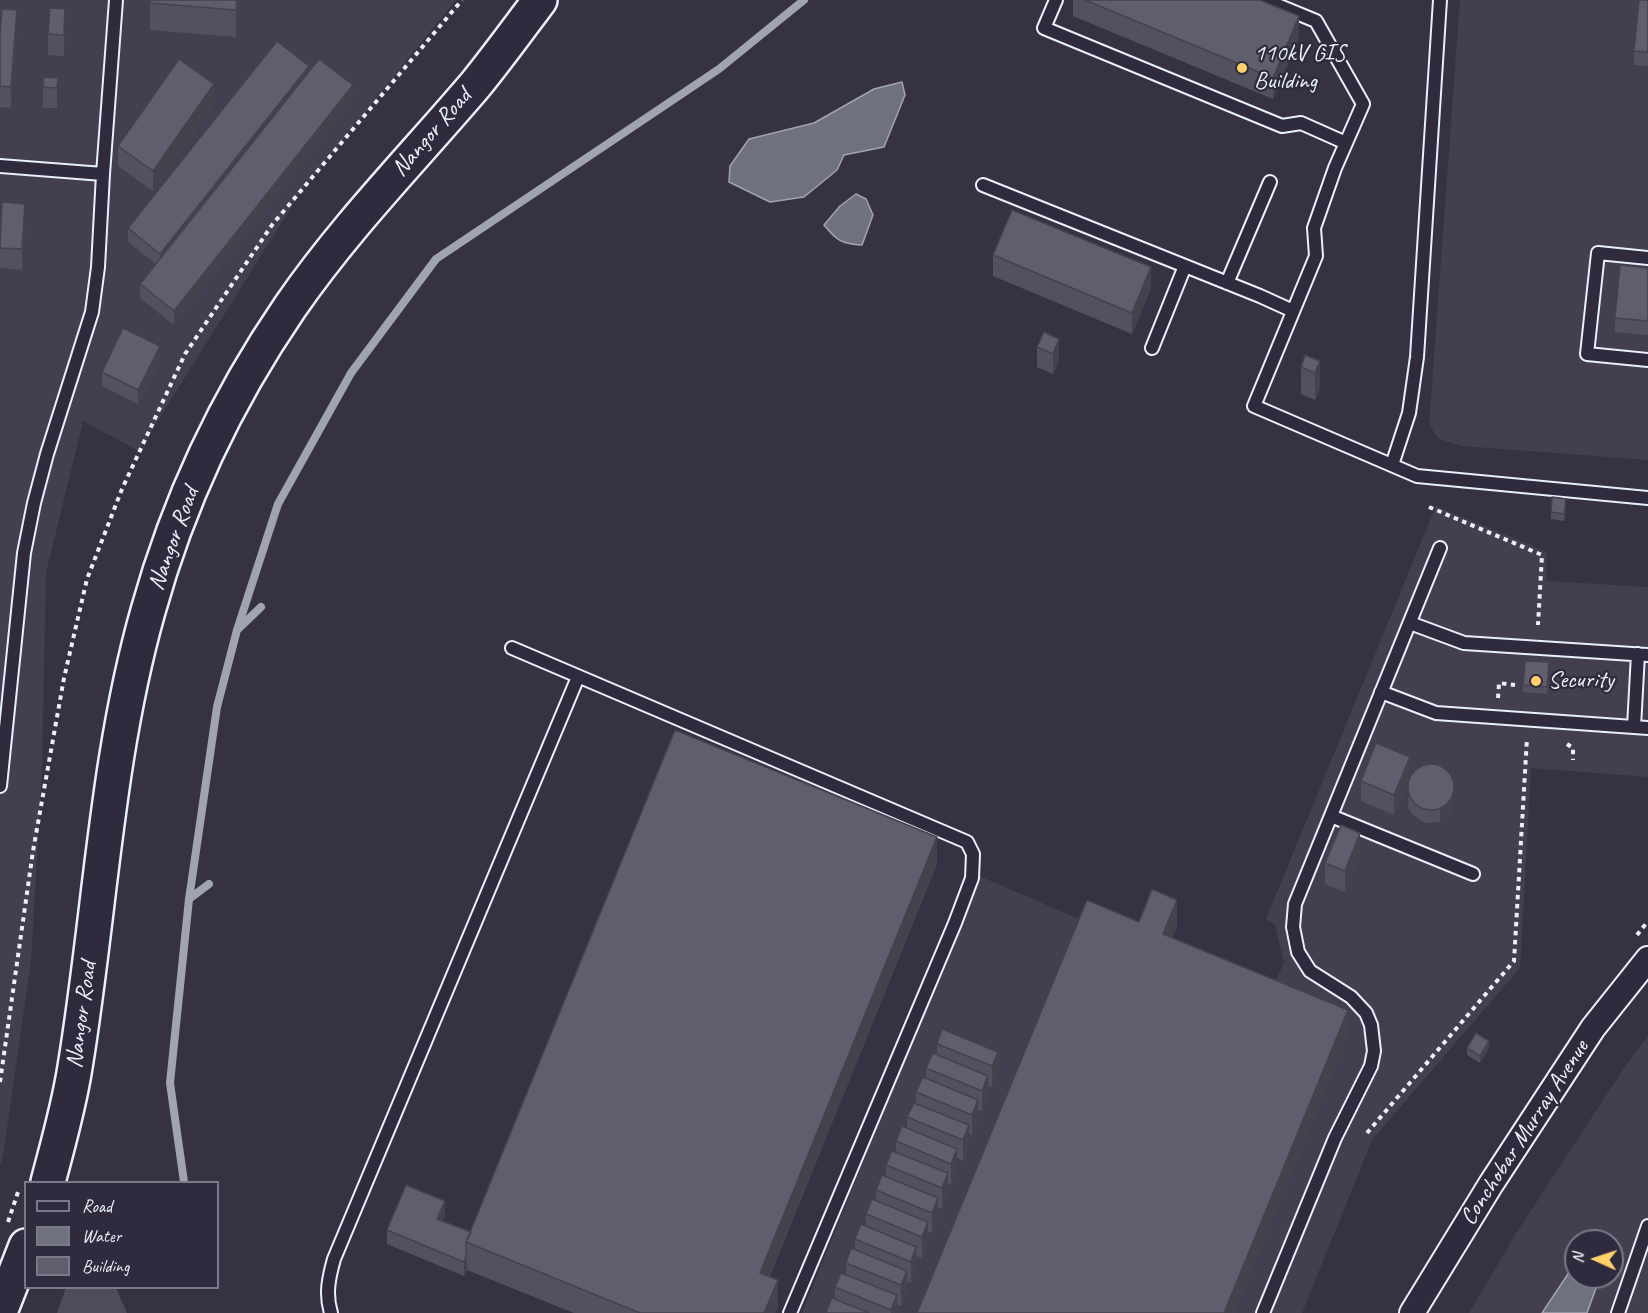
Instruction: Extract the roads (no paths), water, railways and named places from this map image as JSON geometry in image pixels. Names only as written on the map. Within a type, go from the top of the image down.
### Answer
[{"type":"main road","name":"Nangor Road","points":[[48,1181],[75,1068],[121,729],[148,612],[180,513],[212,442],[249,373],[290,306],[356,220],[477,82],[540,0]]},
{"type":"main road","points":[[0,1312],[24,1251]]},
{"type":"street","name":"Conchobar Murray Avenue","points":[[1412,1313],[1491,1184],[1593,1028],[1648,959]]},
{"type":"lane","points":[[0,786],[24,553],[47,454],[92,312],[98,267],[116,0]]},
{"type":"lane","points":[[1056,0],[1044,28],[1282,126],[1301,123],[1346,143]]},
{"type":"lane","points":[[1265,0],[1316,21],[1364,104],[1346,143],[1314,228],[1316,256],[1254,406],[1417,476],[1648,498]]},
{"type":"lane","points":[[1392,465],[1408,413],[1417,357],[1440,0]]},
{"type":"lane","points":[[0,166],[103,174]]},
{"type":"lane","points":[[1227,283],[1270,182]]},
{"type":"lane","points":[[983,185],[1293,311]]},
{"type":"lane","points":[[1648,258],[1598,253],[1587,354],[1648,360]]},
{"type":"lane","points":[[1152,348],[1185,266]]},
{"type":"lane","points":[[1263,1313],[1335,1138],[1371,1066],[1374,1051],[1371,1025],[1366,1013],[1351,997],[1310,971],[1298,952],[1293,927],[1295,904],[1440,548]]},
{"type":"lane","points":[[1410,623],[1464,643],[1643,654],[1634,727]]},
{"type":"lane","points":[[512,648],[967,842],[973,854],[972,878],[955,923],[790,1313]]},
{"type":"lane","points":[[331,1313],[328,1305],[327,1282],[334,1258],[578,677]]},
{"type":"lane","points":[[1381,692],[1436,713],[1648,728]]},
{"type":"lane","points":[[1331,816],[1473,874]]},
{"type":"lane","points":[[1618,1313],[1648,1226]]},
{"type":"water","points":[[902,82],[905,95],[884,147],[844,155],[837,170],[804,197],[770,202],[729,182],[730,166],[749,139],[814,123],[874,89]]},
{"type":"water","points":[[856,194],[866,199],[873,215],[862,245],[840,241],[824,225],[840,206]]},
{"type":"water","points":[[1564,1280],[1564,1289],[1596,1289],[1587,1313],[1542,1313]]},
{"type":"waterway","points":[[184,1181],[170,1083],[189,899],[217,707],[237,630],[278,504],[351,373],[436,259],[719,69],[804,0]]},
{"type":"waterway","points":[[237,630],[261,607]]},
{"type":"waterway","points":[[189,899],[209,884]]},
{"type":"place","name":"110kV GIS Building","points":[[1242,68]]},
{"type":"place","name":"Security","points":[[1536,681]]}]
